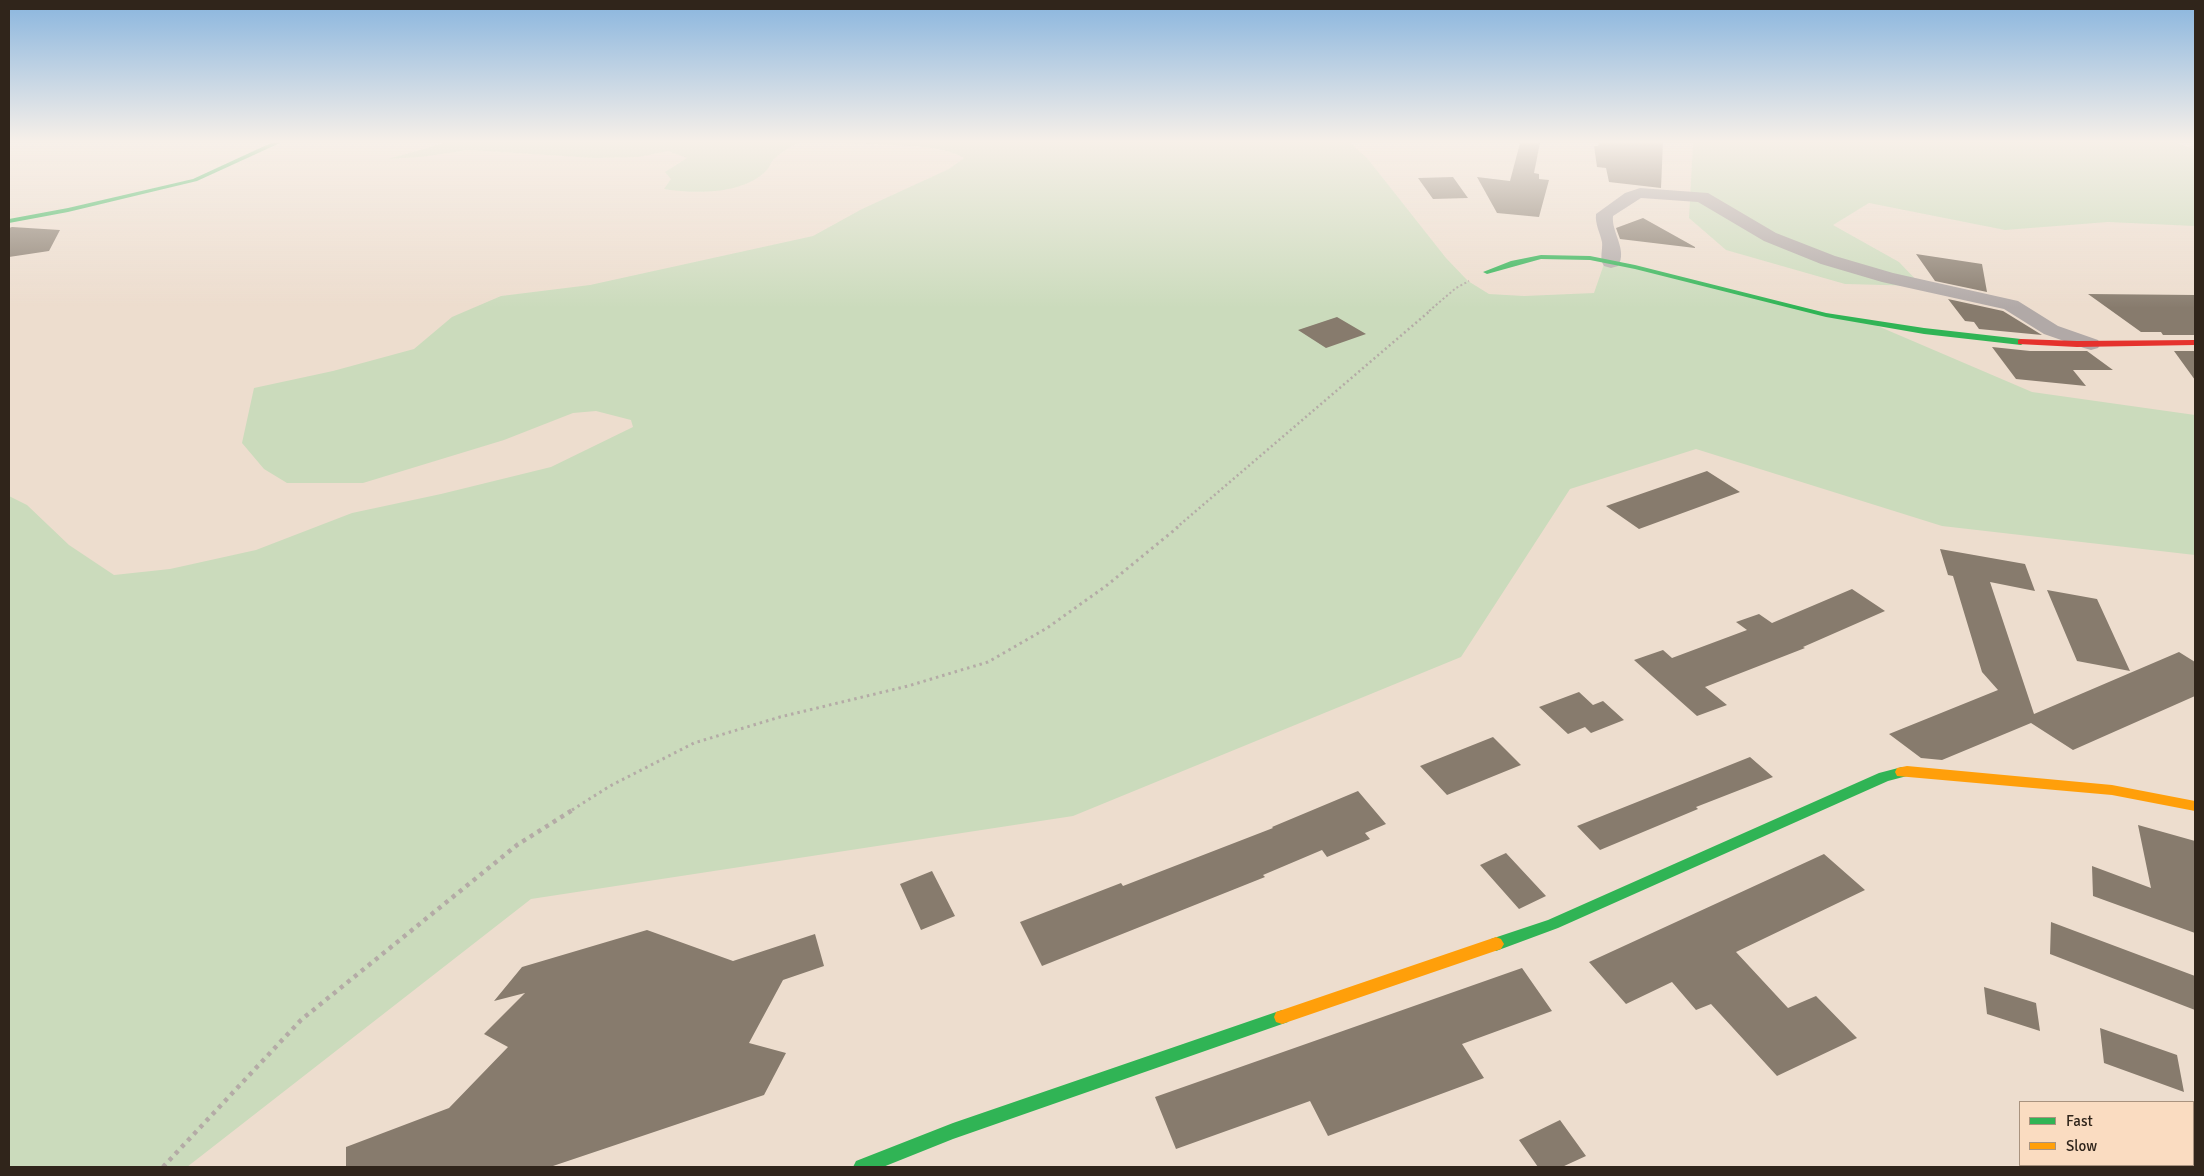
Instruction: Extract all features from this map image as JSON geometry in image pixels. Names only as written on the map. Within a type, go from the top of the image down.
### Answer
[{"type":"street","points":[[9,221],[76,209],[122,198]]},
{"type":"street","points":[[1611,262],[1610,242],[1604,221],[1605,214],[1616,209],[1627,198]]},
{"type":"street","points":[[1703,198],[1770,237],[1828,260],[1890,278],[2011,305],[2051,330],[2091,344]]},
{"type":"street","points":[[1487,272],[1509,263],[1534,258],[1562,256],[1611,262],[1873,324],[2007,341],[2091,344],[2195,343]]},
{"type":"street","points":[[862,1167],[953,1131],[1553,924],[1884,777],[1908,771],[2112,790],[2195,806]]},
{"type":"path","points":[[163,1167],[300,1020],[517,845],[610,786],[694,743],[780,717],[908,686],[988,662],[1047,628],[1106,586],[1155,546],[1456,288],[1487,272]]},
{"type":"green space","points":[[886,198],[1399,198],[1446,258],[1468,281],[1489,294],[1524,296],[1594,293],[1605,261],[1873,324],[2032,392],[2195,415],[2195,555],[1942,526],[1696,449],[1570,489],[1461,657],[1073,816],[531,899],[187,1167],[9,1167],[9,496],[27,505],[69,545],[114,575],[170,569],[256,550],[352,513],[441,494],[551,467],[633,427],[631,420],[596,411],[573,413],[504,440],[363,483],[287,483],[264,469],[242,443],[254,388],[333,371],[414,349],[452,317],[501,296],[590,285],[813,236]]},
{"type":"green space","points":[[1690,198],[2195,198],[2195,226],[2108,222],[2005,230],[1869,203],[1833,225],[1899,262],[1922,286],[1845,284],[1726,250],[1689,218]]},
{"type":"building","points":[[1432,198],[1468,198],[1433,199]]},
{"type":"building","points":[[1489,198],[1544,198],[1539,217],[1497,213]]},
{"type":"building","points":[[1643,218],[1695,248],[1620,239],[1616,228]]},
{"type":"building","points":[[9,228],[60,230],[49,251],[9,257]]},
{"type":"building","points":[[1916,254],[1982,264],[1987,292],[1935,281]]},
{"type":"building","points":[[2088,294],[2195,295],[2195,335],[2163,335],[2161,332],[2141,332]]},
{"type":"building","points":[[1948,299],[2003,311],[2042,335],[1979,329],[1974,322],[1965,321]]},
{"type":"building","points":[[1337,317],[1366,334],[1326,348],[1298,330]]},
{"type":"building","points":[[1992,347],[2030,351],[2087,351],[2113,370],[2073,370],[2086,386],[2016,379]]},
{"type":"building","points":[[2174,351],[2195,351],[2195,380]]},
{"type":"building","points":[[1707,471],[1740,492],[1639,529],[1606,506]]},
{"type":"building","points":[[1940,549],[2025,564],[2035,591],[1990,582],[2034,714],[2179,652],[2195,662],[2195,696],[2073,750],[2031,723],[1942,760],[1921,758],[1889,734],[1998,690],[1982,672],[1953,576],[1948,575]]},
{"type":"building","points":[[1852,589],[1885,611],[1803,647],[1805,648],[1705,687],[1727,705],[1697,716],[1634,660],[1663,650],[1672,658],[1747,630],[1736,622],[1759,614],[1772,623]]},
{"type":"building","points":[[2047,590],[2097,599],[2130,671],[2077,661]]},
{"type":"building","points":[[1579,692],[1593,705],[1603,701],[1624,720],[1591,733],[1585,727],[1568,734],[1539,707]]},
{"type":"building","points":[[1493,737],[1521,765],[1447,795],[1420,766]]},
{"type":"building","points":[[1750,757],[1773,777],[1696,807],[1698,809],[1600,850],[1577,826]]},
{"type":"building","points":[[1358,791],[1386,824],[1365,833],[1370,839],[1327,857],[1322,850],[1263,875],[1265,877],[1042,966],[1020,922],[1121,883],[1123,886],[1273,828]]},
{"type":"building","points":[[2138,825],[2195,841],[2195,933],[2093,896],[2092,866],[2151,888]]},
{"type":"building","points":[[1506,853],[1546,896],[1519,909],[1480,865]]},
{"type":"building","points":[[1824,854],[1865,890],[1736,952],[1788,1008],[1816,996],[1857,1038],[1777,1076],[1711,1004],[1696,1010],[1672,982],[1626,1004],[1589,962]]},
{"type":"building","points":[[932,871],[955,916],[921,930],[900,884]]},
{"type":"building","points":[[2051,922],[2195,976],[2195,1010],[2050,954]]},
{"type":"building","points":[[647,930],[733,961],[815,934],[824,966],[783,980],[749,1043],[786,1053],[764,1095],[550,1167],[346,1167],[346,1147],[449,1108],[508,1047],[484,1034],[525,993],[494,1001],[522,967]]},
{"type":"building","points":[[1522,968],[1552,1011],[1462,1044],[1484,1078],[1328,1136],[1310,1101],[1176,1149],[1155,1097]]},
{"type":"building","points":[[1984,987],[2036,1003],[2040,1031],[1987,1014]]},
{"type":"building","points":[[2100,1028],[2177,1055],[2184,1092],[2104,1063]]},
{"type":"building","points":[[1560,1120],[1586,1156],[1562,1167],[1538,1167],[1519,1140]]},
{"type":"traffic: fast","points":[[9,221],[119,198]]},
{"type":"traffic: fast","points":[[1487,272],[1541,257],[1590,258],[1635,267],[1826,315],[1924,331],[2021,342]]},
{"type":"traffic: fast","points":[[1496,944],[1553,924],[1884,777],[1902,772]]},
{"type":"traffic: fast","points":[[862,1167],[953,1131],[1282,1017]]},
{"type":"traffic: slow","points":[[1902,772],[2112,790],[2195,806]]},
{"type":"traffic: slow","points":[[1282,1017],[1496,944]]},
{"type":"traffic: jam","points":[[2021,342],[2077,344],[2195,343]]}]
